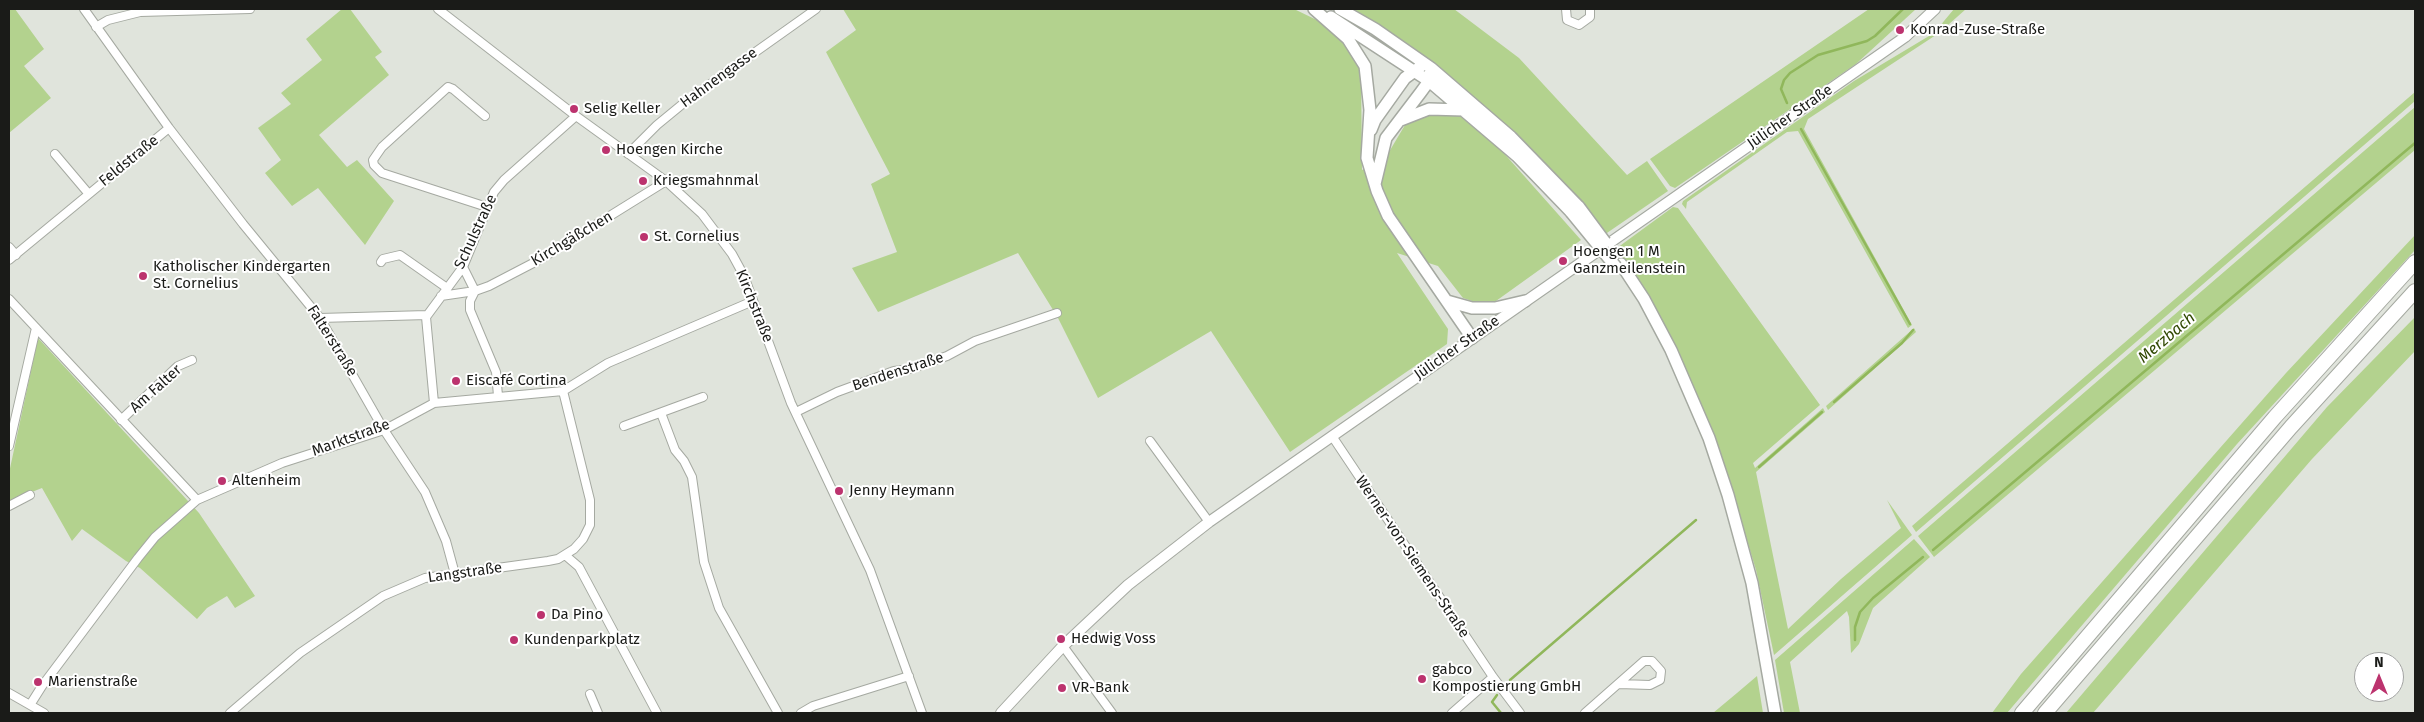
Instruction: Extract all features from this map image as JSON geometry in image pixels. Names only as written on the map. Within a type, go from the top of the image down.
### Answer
[{"type":"highway","points":[[2022,713],[2275,417],[2415,262]]},
{"type":"highway","points":[[2044,713],[2291,427],[2415,291]]},
{"type":"main road","points":[[1316,9],[1429,81],[1517,156],[1575,209]]},
{"type":"main road","points":[[1316,9],[1348,39],[1361,58],[1369,92],[1367,158],[1375,185],[1388,216],[1472,338]]},
{"type":"main road","points":[[1340,9],[1375,29],[1428,66],[1511,137],[1575,209],[1644,299],[1671,350],[1709,438],[1728,495],[1752,583],[1775,712]]},
{"type":"main road","name":"Jülicher Straße","points":[[1001,713],[1063,646],[1128,585],[1209,522],[1905,37],[1936,9]]},
{"type":"main road","points":[[1369,136],[1375,120],[1404,78],[1414,70],[1428,66]]},
{"type":"main road","points":[[1375,185],[1382,147],[1397,122],[1429,81],[1428,66]]},
{"type":"main road","points":[[1397,122],[1429,108],[1464,110]]},
{"type":"main road","points":[[1447,301],[1472,308],[1495,308],[1525,301]]},
{"type":"street","points":[[96,27],[124,14],[140,12],[250,9]]},
{"type":"street","name":"Kirchstraße","points":[[438,9],[576,116],[666,181],[702,214],[717,234],[744,276],[796,412],[870,570],[922,713]]},
{"type":"street","name":"Hahnengasse","points":[[628,154],[657,125],[685,102],[816,9]]},
{"type":"street","points":[[1566,9],[1567,20],[1579,25],[1590,17],[1590,9]]},
{"type":"street","name":"Falterstraße","points":[[86,10],[96,27],[169,128],[243,224],[320,318],[384,430],[425,492],[446,541],[455,574]]},
{"type":"street","points":[[485,116],[450,85],[382,147],[373,160],[374,165],[382,173],[488,207]]},
{"type":"street","name":"Schulstraße","points":[[427,314],[463,267],[494,192],[504,180],[576,116]]},
{"type":"street","name":"Feldstraße","points":[[9,260],[169,128]]},
{"type":"street","name":"Feldstraße","points":[[55,154],[88,193]]},
{"type":"street","name":"Kirchgäßchen","points":[[441,296],[475,291],[539,260],[666,181]]},
{"type":"street","points":[[9,246],[16,254]]},
{"type":"street","points":[[381,262],[384,259],[400,255],[447,288]]},
{"type":"street","points":[[463,267],[475,291],[470,301],[470,310],[496,372],[498,396]]},
{"type":"street","points":[[9,299],[197,500]]},
{"type":"street","name":"Marktstraße","points":[[30,705],[42,686],[155,537],[197,500],[282,463],[384,430],[434,403],[563,391],[608,363],[753,301]]},
{"type":"street","name":"Bendenstraße","points":[[796,412],[837,392],[894,371],[910,369],[947,356],[975,341],[1057,313]]},
{"type":"street","points":[[320,318],[427,314],[425,325],[434,403]]},
{"type":"street","points":[[9,446],[36,328]]},
{"type":"street","name":"Am Falter","points":[[121,420],[178,366],[192,360]]},
{"type":"street","name":"Langstraße","points":[[230,713],[300,653],[377,599],[425,578],[548,561],[565,555],[574,549],[590,525],[591,513],[590,500],[563,391]]},
{"type":"street","points":[[624,426],[703,397]]},
{"type":"street","points":[[661,413],[675,450],[684,461],[692,477],[704,562],[719,608],[778,713]]},
{"type":"street","name":"Werner-von-Siemens-Straße","points":[[1332,436],[1493,677],[1520,713]]},
{"type":"street","points":[[1150,441],[1209,522]]},
{"type":"street","points":[[9,506],[30,495]]},
{"type":"street","points":[[565,555],[579,567],[657,713]]},
{"type":"street","points":[[1063,646],[1112,713]]},
{"type":"street","points":[[1585,713],[1644,661],[1652,661],[1661,671],[1660,680],[1650,685],[1619,684]]},
{"type":"street","points":[[801,713],[813,706],[909,676]]},
{"type":"street","points":[[1452,713],[1493,677]]},
{"type":"street","points":[[9,693],[44,713]]},
{"type":"street","points":[[590,694],[598,713]]},
{"type":"green space","points":[[9,9],[15,9],[44,49],[24,66],[51,98],[9,133]]},
{"type":"green space","points":[[342,9],[350,9],[382,52],[375,57],[389,75],[319,135],[347,167],[357,160],[394,201],[365,245],[318,188],[292,206],[265,173],[281,160],[258,128],[291,104],[281,93],[322,60],[306,39]]},
{"type":"green space","points":[[843,9],[1294,9],[1321,22],[1345,43],[1361,69],[1362,170],[1386,157],[1405,125],[1432,113],[1460,116],[1502,151],[1581,240],[1496,301],[1478,303],[1463,298],[1438,266],[1397,253],[1448,329],[1447,344],[1290,452],[1211,331],[1098,398],[1058,318],[1018,253],[878,312],[852,268],[897,252],[871,184],[890,174],[826,52],[856,30]]},
{"type":"green space","points":[[1351,9],[1454,9],[1519,58],[1627,175],[1647,161],[1668,191],[1604,235],[1553,173],[1504,123],[1457,82],[1408,44]]},
{"type":"green space","points":[[1869,9],[1916,9],[1856,64],[1675,188],[1670,186],[1650,159]]},
{"type":"green space","points":[[1954,9],[1966,9],[1939,33],[1808,119],[1804,129],[1912,325],[1908,328],[1798,131],[1787,132],[1687,202],[1686,209],[1682,204],[1683,201],[1854,81],[1934,33]]},
{"type":"green space","points":[[2415,92],[2415,101],[1916,532],[1912,526]]},
{"type":"green space","points":[[2415,107],[2415,150],[1934,557],[1918,536]]},
{"type":"green space","points":[[1673,207],[1678,208],[1820,405],[1753,463],[1755,468],[1823,408],[1825,412],[1756,472],[1788,629],[1841,579],[1901,528],[1887,500],[1912,535],[1774,655],[1756,570],[1722,458],[1687,374],[1619,256],[1617,248]]},
{"type":"green space","points":[[2415,235],[2415,250],[2237,444],[2007,713],[1992,713],[2021,674],[2286,373]]},
{"type":"green space","points":[[2415,317],[2415,351],[2312,459],[2093,713],[2066,713],[2327,407]]},
{"type":"green space","points":[[1914,328],[1916,332],[1828,410],[1826,406]]},
{"type":"green space","points":[[38,338],[199,513],[255,596],[235,608],[227,596],[207,608],[197,619],[140,568],[126,561],[82,529],[72,541],[42,488],[9,501],[9,473]]},
{"type":"green space","points":[[1914,539],[1930,557],[1873,608],[1859,644],[1851,653],[1847,611],[1790,662],[1800,713],[1784,713],[1775,660]]},
{"type":"green space","points":[[1757,676],[1763,713],[1713,713],[1737,693]]},
{"type":"waterway","points":[[1787,103],[1781,89],[1784,80],[1790,73],[1818,55],[1867,41],[1875,36],[1903,9]]},
{"type":"waterway","points":[[1801,129],[1910,324]]},
{"type":"waterway","name":"Merzbach","points":[[1933,550],[2415,143]]},
{"type":"waterway","points":[[1834,402],[1902,343],[1913,330]]},
{"type":"waterway","points":[[1759,467],[1822,412]]},
{"type":"waterway","points":[[1510,680],[1696,520]]},
{"type":"waterway","name":"Merzbach","points":[[1855,640],[1855,627],[1860,612],[1873,598],[1923,557]]},
{"type":"waterway","points":[[1497,695],[1492,702],[1501,713]]},
{"type":"place","name":"Konrad-Zuse-Straße","points":[[1900,30]]},
{"type":"place","name":"Selig Keller","points":[[574,109]]},
{"type":"place","name":"Hoengen Kirche","points":[[606,150]]},
{"type":"place","name":"Kriegsmahnmal","points":[[643,181]]},
{"type":"place","name":"St. Cornelius","points":[[644,237]]},
{"type":"place","name":"Hoengen 1 M Ganzmeilenstein","points":[[1563,261]]},
{"type":"place","name":"Katholischer Kindergarten St. Cornelius","points":[[143,276]]},
{"type":"place","name":"Eiscafé Cortina","points":[[456,381]]},
{"type":"place","name":"Altenheim","points":[[222,481]]},
{"type":"place","name":"Jenny Heymann","points":[[839,491]]},
{"type":"place","name":"Da Pino","points":[[541,615]]},
{"type":"place","name":"Hedwig Voss","points":[[1061,639]]},
{"type":"place","name":"Kundenparkplatz","points":[[514,640]]},
{"type":"place","name":"gabco Kompostierung GmbH","points":[[1422,679]]},
{"type":"place","name":"Marienstraße","points":[[38,682]]},
{"type":"place","name":"VR-Bank","points":[[1062,688]]}]
